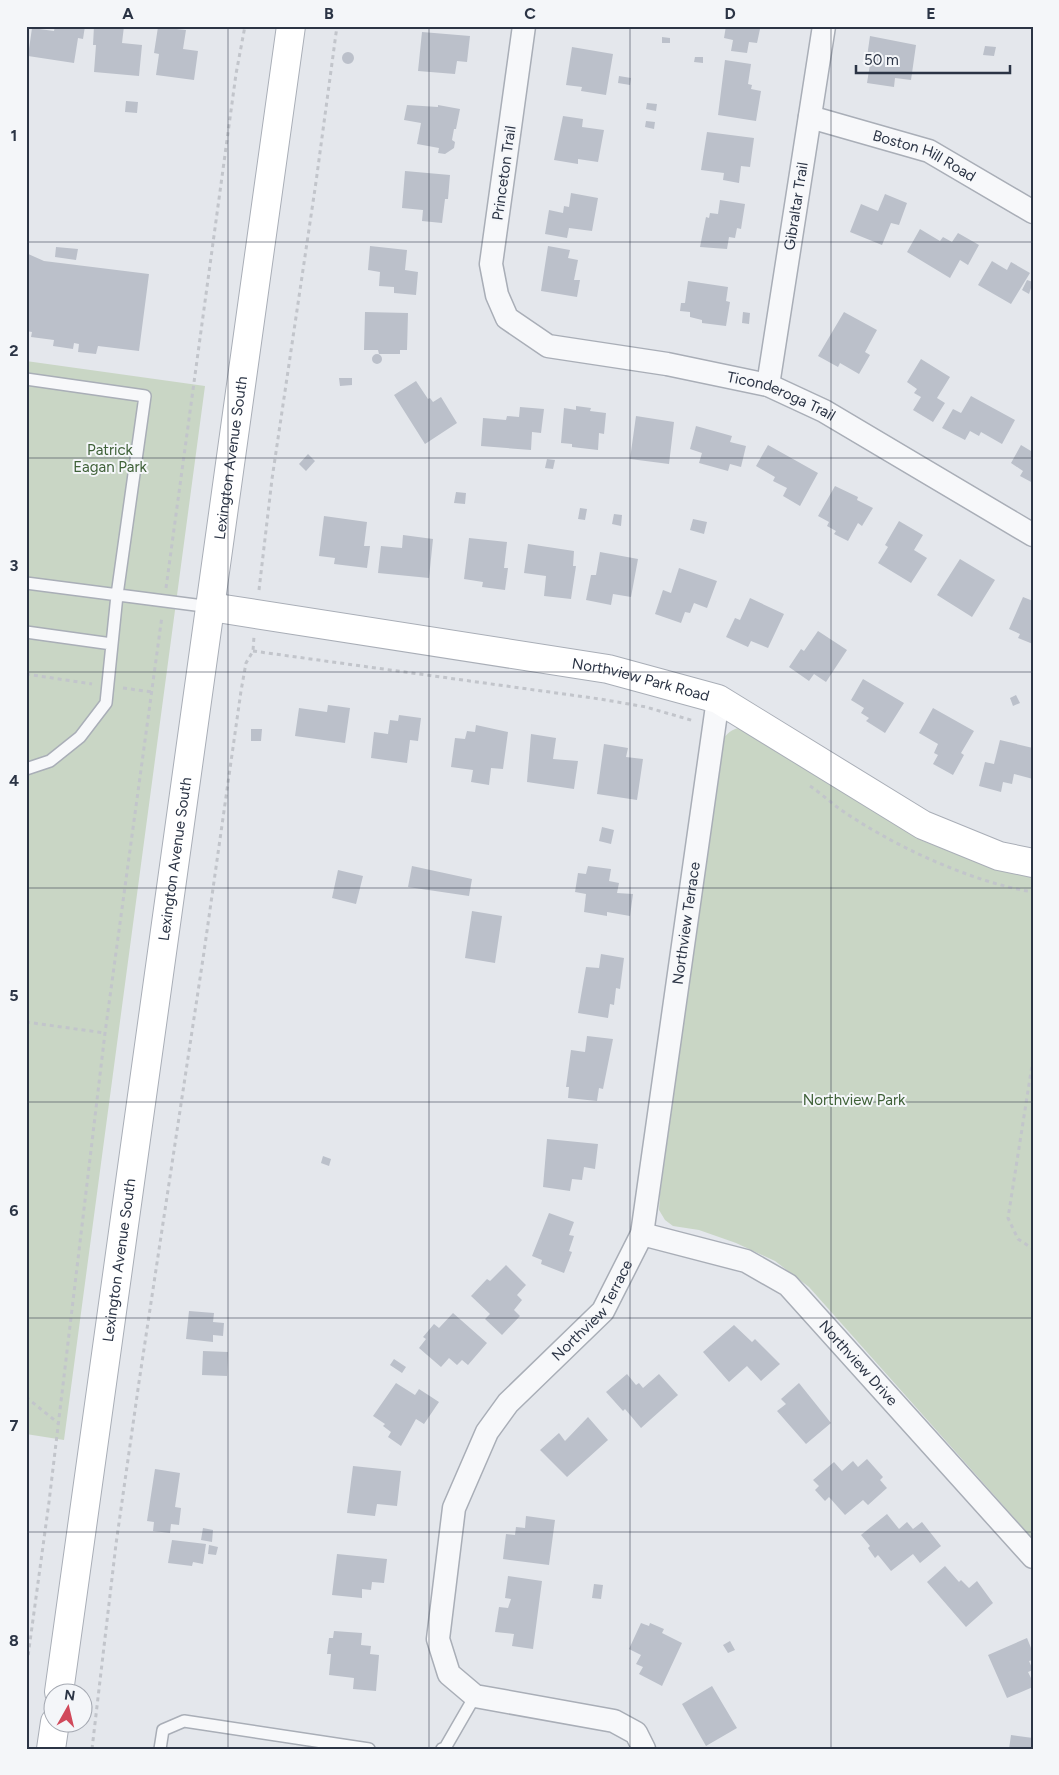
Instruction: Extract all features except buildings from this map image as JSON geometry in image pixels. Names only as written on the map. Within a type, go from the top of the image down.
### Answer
[{"type":"street","name":"Lexington Avenue South","points":[[60,1682],[291,26]]},
{"type":"street","name":"Princeton Trail","points":[[506,318],[497,295],[491,264],[524,26]]},
{"type":"street","name":"Gibraltar Trail","points":[[768,384],[824,26]]},
{"type":"street","name":"Boston Hill Road","points":[[810,118],[929,151],[1033,212]]},
{"type":"street","name":"Ticonderoga Trail","points":[[506,318],[548,346],[667,364],[768,384],[824,411],[1033,535]]},
{"type":"street","name":"Northview Park Road","points":[[211,607],[608,668],[718,700],[923,826],[999,856],[1033,863]]},
{"type":"street","name":"Northview Terrace","points":[[475,1696],[449,1674],[438,1639],[454,1508],[487,1432],[508,1403],[603,1311],[642,1234],[718,700]]},
{"type":"street","name":"Northview Drive","points":[[642,1234],[746,1261],[788,1285],[1033,1557]]},
{"type":"street","points":[[475,1696],[614,1721],[636,1734],[644,1749]]},
{"type":"street","points":[[52,1749],[54,1732]]},
{"type":"lane","points":[[26,379],[145,396],[117,596],[106,703],[80,737],[50,761],[26,769]]},
{"type":"lane","points":[[26,583],[211,607]]},
{"type":"lane","points":[[26,632],[112,644]]},
{"type":"lane","points":[[442,1749],[445,1748],[475,1696]]},
{"type":"lane","points":[[160,1749],[163,1730],[184,1721],[369,1749]]},
{"type":"path","points":[[26,1671],[49,1502],[105,1033],[236,74],[245,26]]},
{"type":"path","points":[[92,1749],[116,1544],[138,1382],[204,952],[241,691],[246,664],[253,651],[272,479],[337,26]]},
{"type":"path","points":[[253,651],[600,698],[646,707],[714,727]]},
{"type":"path","points":[[26,674],[152,692]]},
{"type":"path","points":[[807,784],[845,812],[920,854],[979,879],[1014,889],[1033,892]]},
{"type":"path","points":[[26,1022],[105,1033]]},
{"type":"path","points":[[1033,1059],[1008,1218],[1018,1239],[1033,1249]]},
{"type":"path","points":[[26,1397],[58,1424]]},
{"type":"green space","name":"Patrick Eagan Park","points":[[26,361],[205,386],[64,1440],[26,1434]]},
{"type":"green space","name":"Northview Park","points":[[744,727],[833,786],[923,841],[991,867],[1033,875],[1033,1539],[809,1287],[775,1261],[736,1243],[699,1230],[673,1226],[665,1220],[659,1210],[723,739],[732,730]]}]
